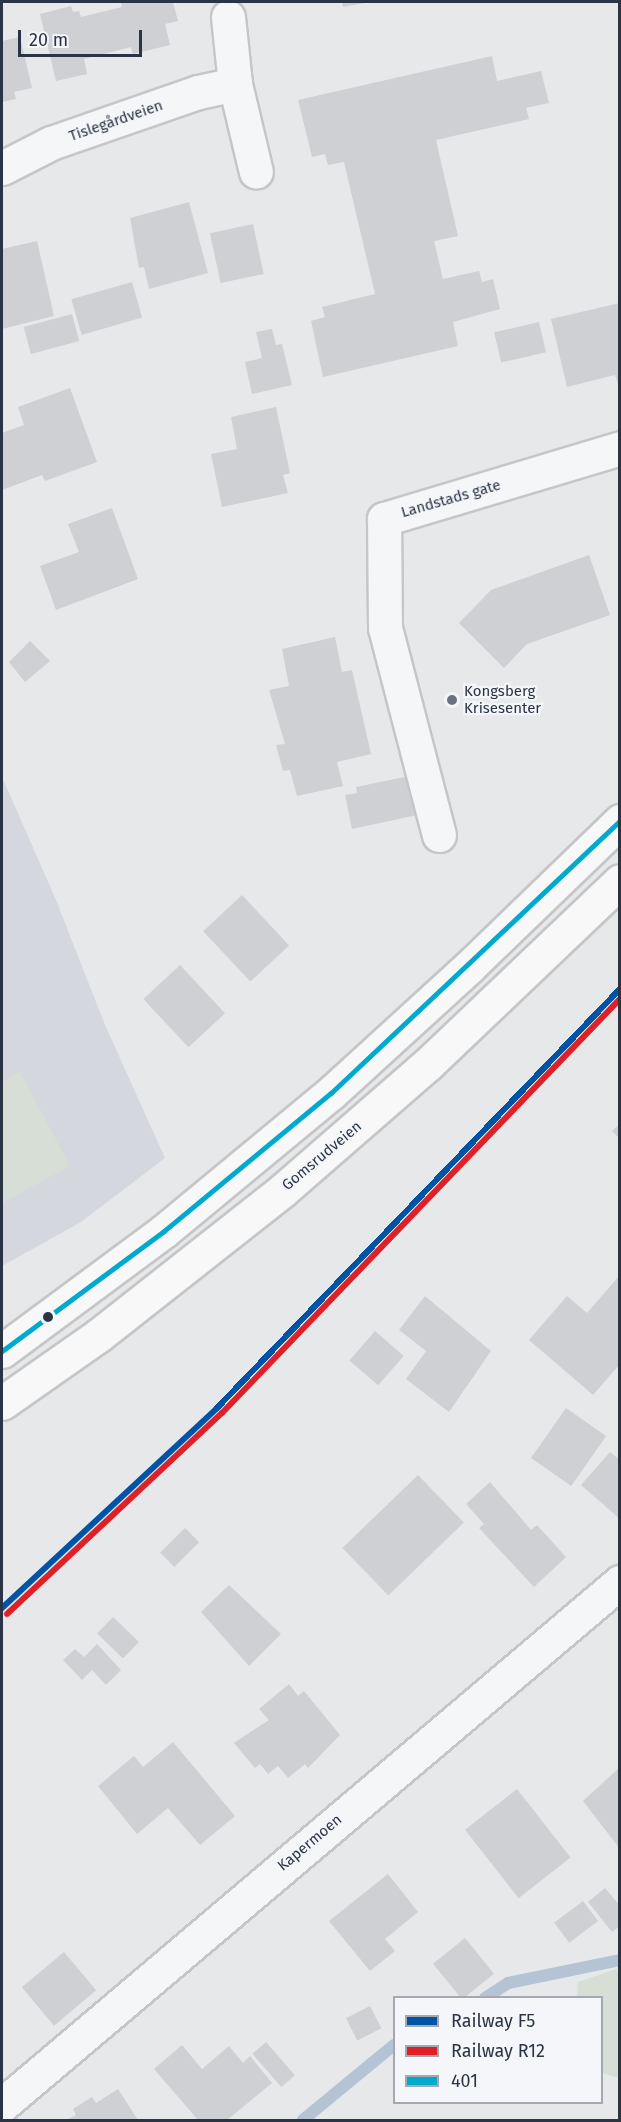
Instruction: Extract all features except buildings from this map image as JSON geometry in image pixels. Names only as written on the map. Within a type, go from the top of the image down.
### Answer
[{"type":"main road","points":[[2,1351],[164,1231],[331,1093],[470,966],[620,821]]},
{"type":"main road","name":"Gomsrudveien","points":[[2,1403],[108,1328],[283,1190],[444,1049],[620,881]]},
{"type":"street","points":[[228,17],[235,84],[256,171]]},
{"type":"street","name":"Tislegårdveien","points":[[2,168],[51,143],[198,92],[235,84]]},
{"type":"street","name":"Landstads gate","points":[[439,835],[386,628],[384,519],[620,448]]},
{"type":"street","name":"Kapermoen","points":[[2,2105],[620,1582]]},
{"type":"shaded area","points":[[2,777],[56,900],[105,1025],[165,1158],[81,1222],[2,1266]]},
{"type":"shaded area","points":[[20,1072],[70,1166],[2,1203],[2,1082]]},
{"type":"shaded area","points":[[620,1968],[619,2078],[603,2073],[603,1996],[577,1996],[578,1982]]},
{"type":"waterway","points":[[488,1996],[508,1983],[620,1960]]},
{"type":"waterway","points":[[303,2120],[393,2046]]},
{"type":"rail line","name":"F5","points":[[2,1608],[217,1408],[620,989]]},
{"type":"rail line","name":"R12","points":[[7,1614],[222,1413],[620,999]]},
{"type":"transit line","name":"401","points":[[2,1351],[164,1231],[331,1093],[620,821]]},
{"type":"place","name":"Kongsberg Krisesenter","points":[[452,700]]}]
